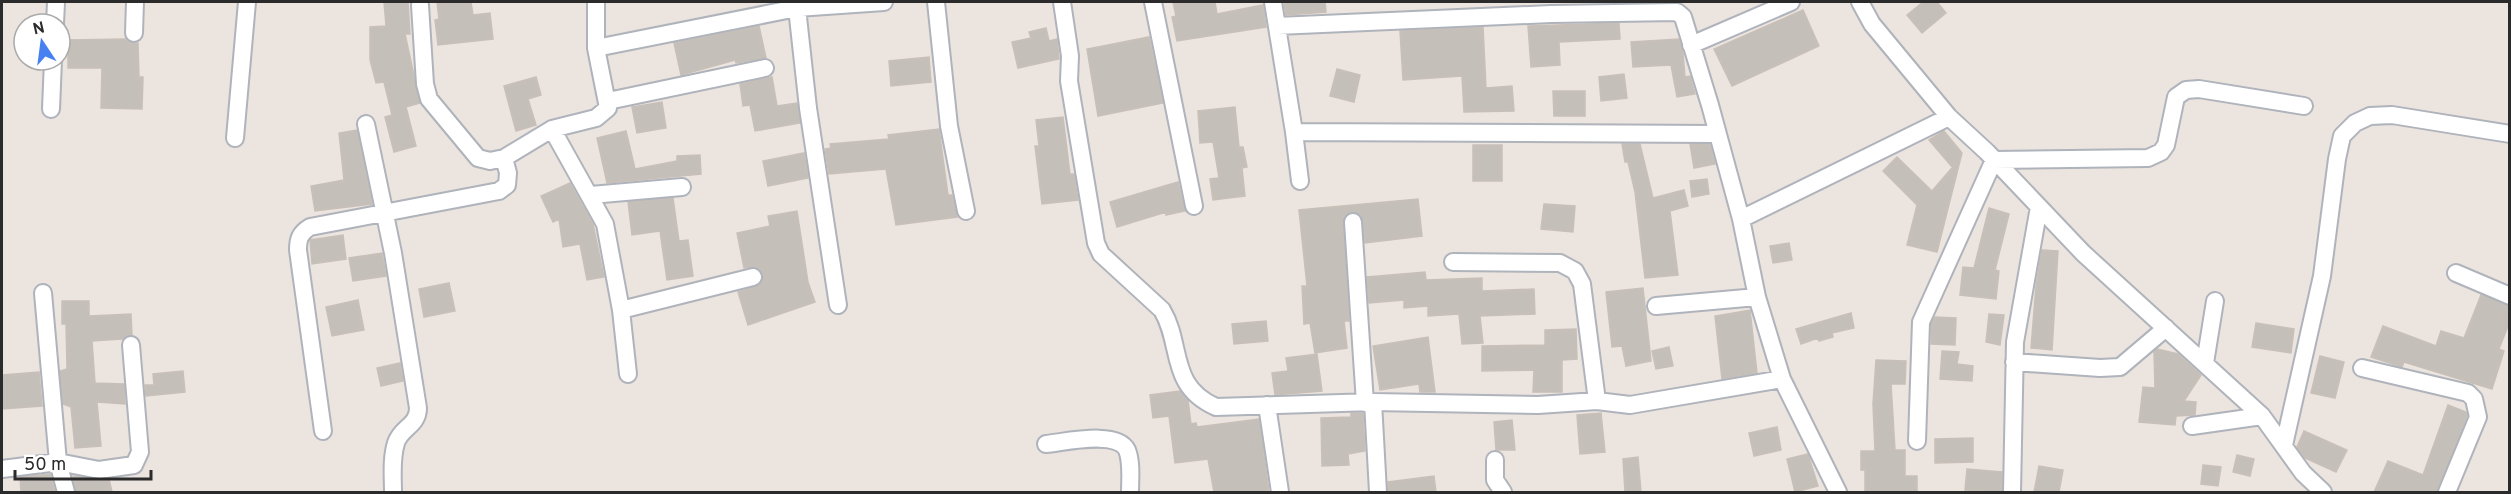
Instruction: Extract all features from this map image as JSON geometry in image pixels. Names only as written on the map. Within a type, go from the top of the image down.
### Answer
[{"type":"street","points":[[134,33],[135,2]]},
{"type":"street","points":[[236,138],[247,2]]},
{"type":"street","points":[[420,5],[424,84],[429,99],[478,158],[490,161],[504,158],[552,129],[596,118],[608,108],[596,48],[596,2]]},
{"type":"street","points":[[596,48],[797,8],[884,2]]},
{"type":"street","points":[[936,2],[949,126],[966,211]]},
{"type":"street","points":[[1062,2],[1070,56],[1069,81],[1096,243],[1101,254],[1162,310],[1167,319],[1176,361],[1195,395],[1216,407],[1369,403],[1538,405],[1597,401],[1630,405],[1782,379]]},
{"type":"street","points":[[1153,2],[1194,206]]},
{"type":"street","points":[[1273,2],[1300,181]]},
{"type":"street","points":[[1691,45],[1791,2]]},
{"type":"street","points":[[1860,2],[1872,24],[1949,117],[1994,160],[2083,253],[2262,416],[2304,473],[2323,492]]},
{"type":"street","points":[[797,8],[808,108],[838,305]]},
{"type":"street","points":[[1277,26],[1504,8],[1677,12],[1683,17],[1718,134],[1741,219],[1757,297],[1782,379],[1838,492]]},
{"type":"street","points":[[608,101],[765,68]]},
{"type":"street","points":[[51,110],[53,72]]},
{"type":"street","points":[[1994,160],[2148,158],[2161,152],[2166,145],[2176,97],[2186,90],[2199,89],[2304,106]]},
{"type":"street","points":[[2283,445],[2322,276],[2342,136],[2355,123],[2392,115],[2510,134]]},
{"type":"street","points":[[1741,219],[1949,117]]},
{"type":"street","points":[[366,124],[385,212],[418,408],[418,417],[414,423],[401,432],[396,444],[393,492]]},
{"type":"street","points":[[552,129],[591,195],[605,224],[621,310],[628,374]]},
{"type":"street","points":[[1294,132],[1718,134]]},
{"type":"street","points":[[323,431],[298,241],[302,232],[310,227],[499,191],[507,185],[508,173],[504,158]]},
{"type":"street","points":[[1917,441],[1921,322],[1994,160]]},
{"type":"street","points":[[591,195],[682,187]]},
{"type":"street","points":[[2012,492],[2016,326],[2039,207]]},
{"type":"street","points":[[1353,222],[1378,492]]},
{"type":"street","points":[[1453,262],[1560,263],[1575,271],[1582,284],[1597,401]]},
{"type":"street","points":[[2456,273],[2510,296]]},
{"type":"street","points":[[621,310],[753,277]]},
{"type":"street","points":[[43,293],[58,462],[66,492]]},
{"type":"street","points":[[1656,306],[1757,297]]},
{"type":"street","points":[[2205,363],[2215,301]]},
{"type":"street","points":[[2014,362],[2100,368],[2120,367],[2166,328]]},
{"type":"street","points":[[2,469],[58,462],[99,470],[134,465],[140,452],[131,345]]},
{"type":"street","points":[[2362,368],[2468,393],[2474,399],[2478,417],[2447,492]]},
{"type":"street","points":[[1268,405],[1280,492]]},
{"type":"street","points":[[2192,426],[2262,416]]},
{"type":"street","points":[[1046,444],[1110,438],[1121,442],[1127,451],[1130,464],[1130,492]]},
{"type":"street","points":[[1495,460],[1495,480],[1503,492]]},
{"type":"building","points":[[384,2],[408,2],[410,34],[405,34],[420,103],[406,107],[416,146],[394,152],[385,117],[392,115],[384,82],[376,83],[370,60],[370,27],[386,26]]},
{"type":"building","points":[[437,2],[471,2],[473,15],[490,13],[493,39],[438,45],[435,20],[439,19]]},
{"type":"building","points":[[1173,2],[1215,2],[1217,14],[1263,5],[1266,27],[1177,41],[1172,17],[1176,16]]},
{"type":"building","points":[[1284,2],[1325,2],[1326,12],[1286,15]]},
{"type":"building","points":[[1923,2],[1937,2],[1946,13],[1922,33],[1907,15]]},
{"type":"building","points":[[1803,10],[1819,46],[1732,86],[1714,49]]},
{"type":"building","points":[[1619,23],[1620,39],[1559,42],[1560,65],[1531,67],[1528,26]]},
{"type":"building","points":[[759,26],[766,58],[736,63],[735,60],[681,75],[674,43]]},
{"type":"building","points":[[1483,27],[1486,88],[1512,86],[1514,111],[1464,112],[1462,76],[1403,80],[1400,31]]},
{"type":"building","points":[[1046,28],[1049,41],[1057,39],[1059,59],[1018,68],[1012,42],[1031,38],[1029,32]]},
{"type":"building","points":[[1149,37],[1163,103],[1098,116],[1087,49]]},
{"type":"building","points":[[126,39],[138,43],[139,77],[143,77],[142,109],[101,108],[102,68],[72,68],[72,40]]},
{"type":"building","points":[[1679,39],[1685,77],[1690,76],[1695,94],[1677,97],[1671,65],[1633,67],[1631,42]]},
{"type":"building","points":[[929,57],[931,82],[891,86],[889,61]]},
{"type":"building","points":[[1337,69],[1360,75],[1354,102],[1330,96]]},
{"type":"building","points":[[1624,74],[1627,98],[1601,101],[1599,77]]},
{"type":"building","points":[[536,77],[541,95],[528,99],[536,125],[516,131],[504,86]]},
{"type":"building","points":[[772,77],[777,106],[797,103],[800,123],[755,131],[750,105],[743,106],[740,84]]},
{"type":"building","points":[[1553,91],[1585,91],[1585,116],[1554,116]]},
{"type":"building","points":[[662,102],[666,128],[637,133],[632,107]]},
{"type":"building","points":[[1235,107],[1239,147],[1243,147],[1247,167],[1242,168],[1245,196],[1213,200],[1210,179],[1219,178],[1213,142],[1200,143],[1198,111]]},
{"type":"building","points":[[1063,117],[1070,174],[1074,174],[1078,200],[1042,204],[1035,146],[1039,146],[1036,120]]},
{"type":"building","points":[[939,129],[948,195],[952,195],[957,217],[896,225],[886,169],[829,174],[825,149],[831,148],[830,144],[889,139],[888,135]]},
{"type":"building","points":[[357,130],[372,204],[315,211],[311,186],[344,180],[339,133]]},
{"type":"building","points":[[626,131],[635,169],[677,161],[677,156],[700,155],[701,174],[607,183],[597,138]]},
{"type":"building","points":[[1944,131],[1962,153],[1937,252],[1907,245],[1917,205],[1883,171],[1897,157],[1932,191],[1957,162],[1952,167],[1929,140]]},
{"type":"building","points":[[1622,144],[1640,144],[1653,198],[1684,190],[1688,206],[1670,211],[1678,275],[1645,278],[1635,192],[1628,162],[1625,162]]},
{"type":"building","points":[[1690,144],[1710,144],[1715,164],[1694,168]]},
{"type":"building","points":[[1473,145],[1502,145],[1502,181],[1473,181]]},
{"type":"building","points":[[804,153],[808,178],[768,186],[763,161]]},
{"type":"building","points":[[1707,179],[1709,194],[1692,197],[1690,181]]},
{"type":"building","points":[[1178,182],[1185,211],[1166,215],[1166,212],[1117,227],[1110,202]]},
{"type":"building","points":[[570,183],[593,224],[604,277],[587,280],[580,244],[563,247],[559,219],[553,222],[541,196]]},
{"type":"building","points":[[673,198],[679,241],[688,240],[693,276],[667,280],[660,231],[632,235],[628,202]]},
{"type":"building","points":[[1418,199],[1422,236],[1365,243],[1361,216],[1352,212],[1344,217],[1349,321],[1344,321],[1347,348],[1315,353],[1310,323],[1304,324],[1302,286],[1307,286],[1299,210]]},
{"type":"building","points":[[1544,204],[1575,206],[1573,232],[1541,229]]},
{"type":"building","points":[[1989,208],[2009,214],[1995,270],[1999,271],[1996,299],[1960,295],[1963,267],[1974,268]]},
{"type":"building","points":[[797,211],[808,282],[815,302],[748,325],[738,292],[760,285],[763,275],[756,267],[744,268],[737,233],[770,226],[768,216]]},
{"type":"building","points":[[343,235],[346,259],[312,264],[310,240]]},
{"type":"building","points":[[1789,243],[1792,260],[1773,263],[1770,246]]},
{"type":"building","points":[[2042,250],[2058,251],[2052,350],[2031,348],[2036,286]]},
{"type":"building","points":[[382,253],[386,276],[353,281],[349,258]]},
{"type":"building","points":[[1425,272],[1426,280],[1482,278],[1482,291],[1534,289],[1535,314],[1480,316],[1483,343],[1462,344],[1459,314],[1428,316],[1428,306],[1404,308],[1404,300],[1369,303],[1367,277]]},
{"type":"building","points":[[449,283],[455,311],[424,317],[419,289]]},
{"type":"building","points":[[1643,288],[1651,361],[1626,366],[1622,346],[1612,347],[1606,292]]},
{"type":"building","points":[[2481,295],[2510,306],[2510,321],[2499,349],[2504,351],[2492,389],[2404,362],[2402,367],[2371,357],[2383,326],[2436,346],[2441,331],[2464,338]]},
{"type":"building","points":[[358,300],[364,330],[332,336],[326,307]]},
{"type":"building","points":[[62,301],[89,301],[89,316],[131,314],[132,335],[122,339],[92,341],[95,383],[124,384],[125,404],[97,402],[101,446],[75,448],[71,407],[63,404],[60,371],[67,369],[66,324],[62,324]]},
{"type":"building","points":[[1750,310],[1757,373],[1722,379],[1715,316]]},
{"type":"building","points":[[1851,313],[1854,328],[1832,333],[1833,337],[1819,341],[1818,338],[1801,344],[1796,329]]},
{"type":"building","points":[[1989,314],[2004,315],[2000,345],[1986,342]]},
{"type":"building","points":[[1935,317],[1956,318],[1955,345],[1931,344],[1931,324]]},
{"type":"building","points":[[1266,321],[1268,341],[1234,344],[1232,324]]},
{"type":"building","points":[[2256,323],[2294,329],[2291,353],[2252,347]]},
{"type":"building","points":[[1576,329],[1577,359],[1562,360],[1562,392],[1533,392],[1534,370],[1482,371],[1482,346],[1545,345],[1545,330]]},
{"type":"building","points":[[1428,337],[1435,392],[1420,392],[1419,384],[1380,390],[1373,346]]},
{"type":"building","points":[[1669,347],[1673,366],[1656,369],[1652,351]]},
{"type":"building","points":[[2157,349],[2178,354],[2201,375],[2184,401],[2196,402],[2195,415],[2176,416],[2175,425],[2139,422],[2143,387],[2155,388],[2154,352]]},
{"type":"building","points":[[1942,351],[1959,352],[1957,364],[1973,366],[1972,381],[1940,379]]},
{"type":"building","points":[[1317,354],[1322,391],[1275,395],[1272,373],[1288,371],[1286,358]]},
{"type":"building","points":[[2320,356],[2344,362],[2335,398],[2311,393]]},
{"type":"building","points":[[1876,360],[1906,361],[1905,384],[1891,384],[1895,450],[1905,450],[1905,476],[1917,476],[1917,492],[1865,492],[1865,470],[1861,470],[1861,451],[1875,451],[1873,404]]},
{"type":"building","points":[[400,363],[403,381],[381,386],[377,368]]},
{"type":"building","points":[[183,371],[185,392],[146,396],[145,385],[154,385],[153,374]]},
{"type":"building","points":[[39,372],[42,406],[2,409],[2,375]]},
{"type":"building","points":[[1180,391],[1188,400],[1191,424],[1196,423],[1197,427],[1259,419],[1269,492],[1214,492],[1208,459],[1175,463],[1169,416],[1153,418],[1150,395]]},
{"type":"building","points":[[2448,405],[2466,412],[2467,416],[2437,492],[2374,492],[2388,461],[2423,475]]},
{"type":"building","points":[[1351,413],[1363,413],[1365,451],[1348,454],[1349,465],[1322,466],[1321,418],[1351,417]]},
{"type":"building","points":[[1601,413],[1605,452],[1580,454],[1577,415]]},
{"type":"building","points":[[1512,420],[1515,450],[1496,450],[1494,422]]},
{"type":"building","points":[[1777,427],[1781,450],[1754,456],[1749,433]]},
{"type":"building","points":[[2304,431],[2347,450],[2336,472],[2305,458],[2297,447]]},
{"type":"building","points":[[1973,438],[1973,462],[1935,463],[1935,439]]},
{"type":"building","points":[[1808,454],[1818,486],[1795,492],[1787,459]]},
{"type":"building","points":[[2237,455],[2254,459],[2250,476],[2233,472]]},
{"type":"building","points":[[1638,457],[1641,492],[1625,492],[1623,459]]},
{"type":"building","points":[[2203,465],[2221,467],[2218,486],[2201,484]]},
{"type":"building","points":[[2039,466],[2063,470],[2059,492],[2034,492]]},
{"type":"building","points":[[1967,469],[2002,472],[2002,492],[1965,490]]},
{"type":"building","points":[[50,474],[55,492],[21,492],[20,477]]},
{"type":"building","points":[[73,476],[109,479],[112,492],[76,492]]},
{"type":"building","points":[[1434,476],[1436,492],[1388,492],[1388,482]]}]
